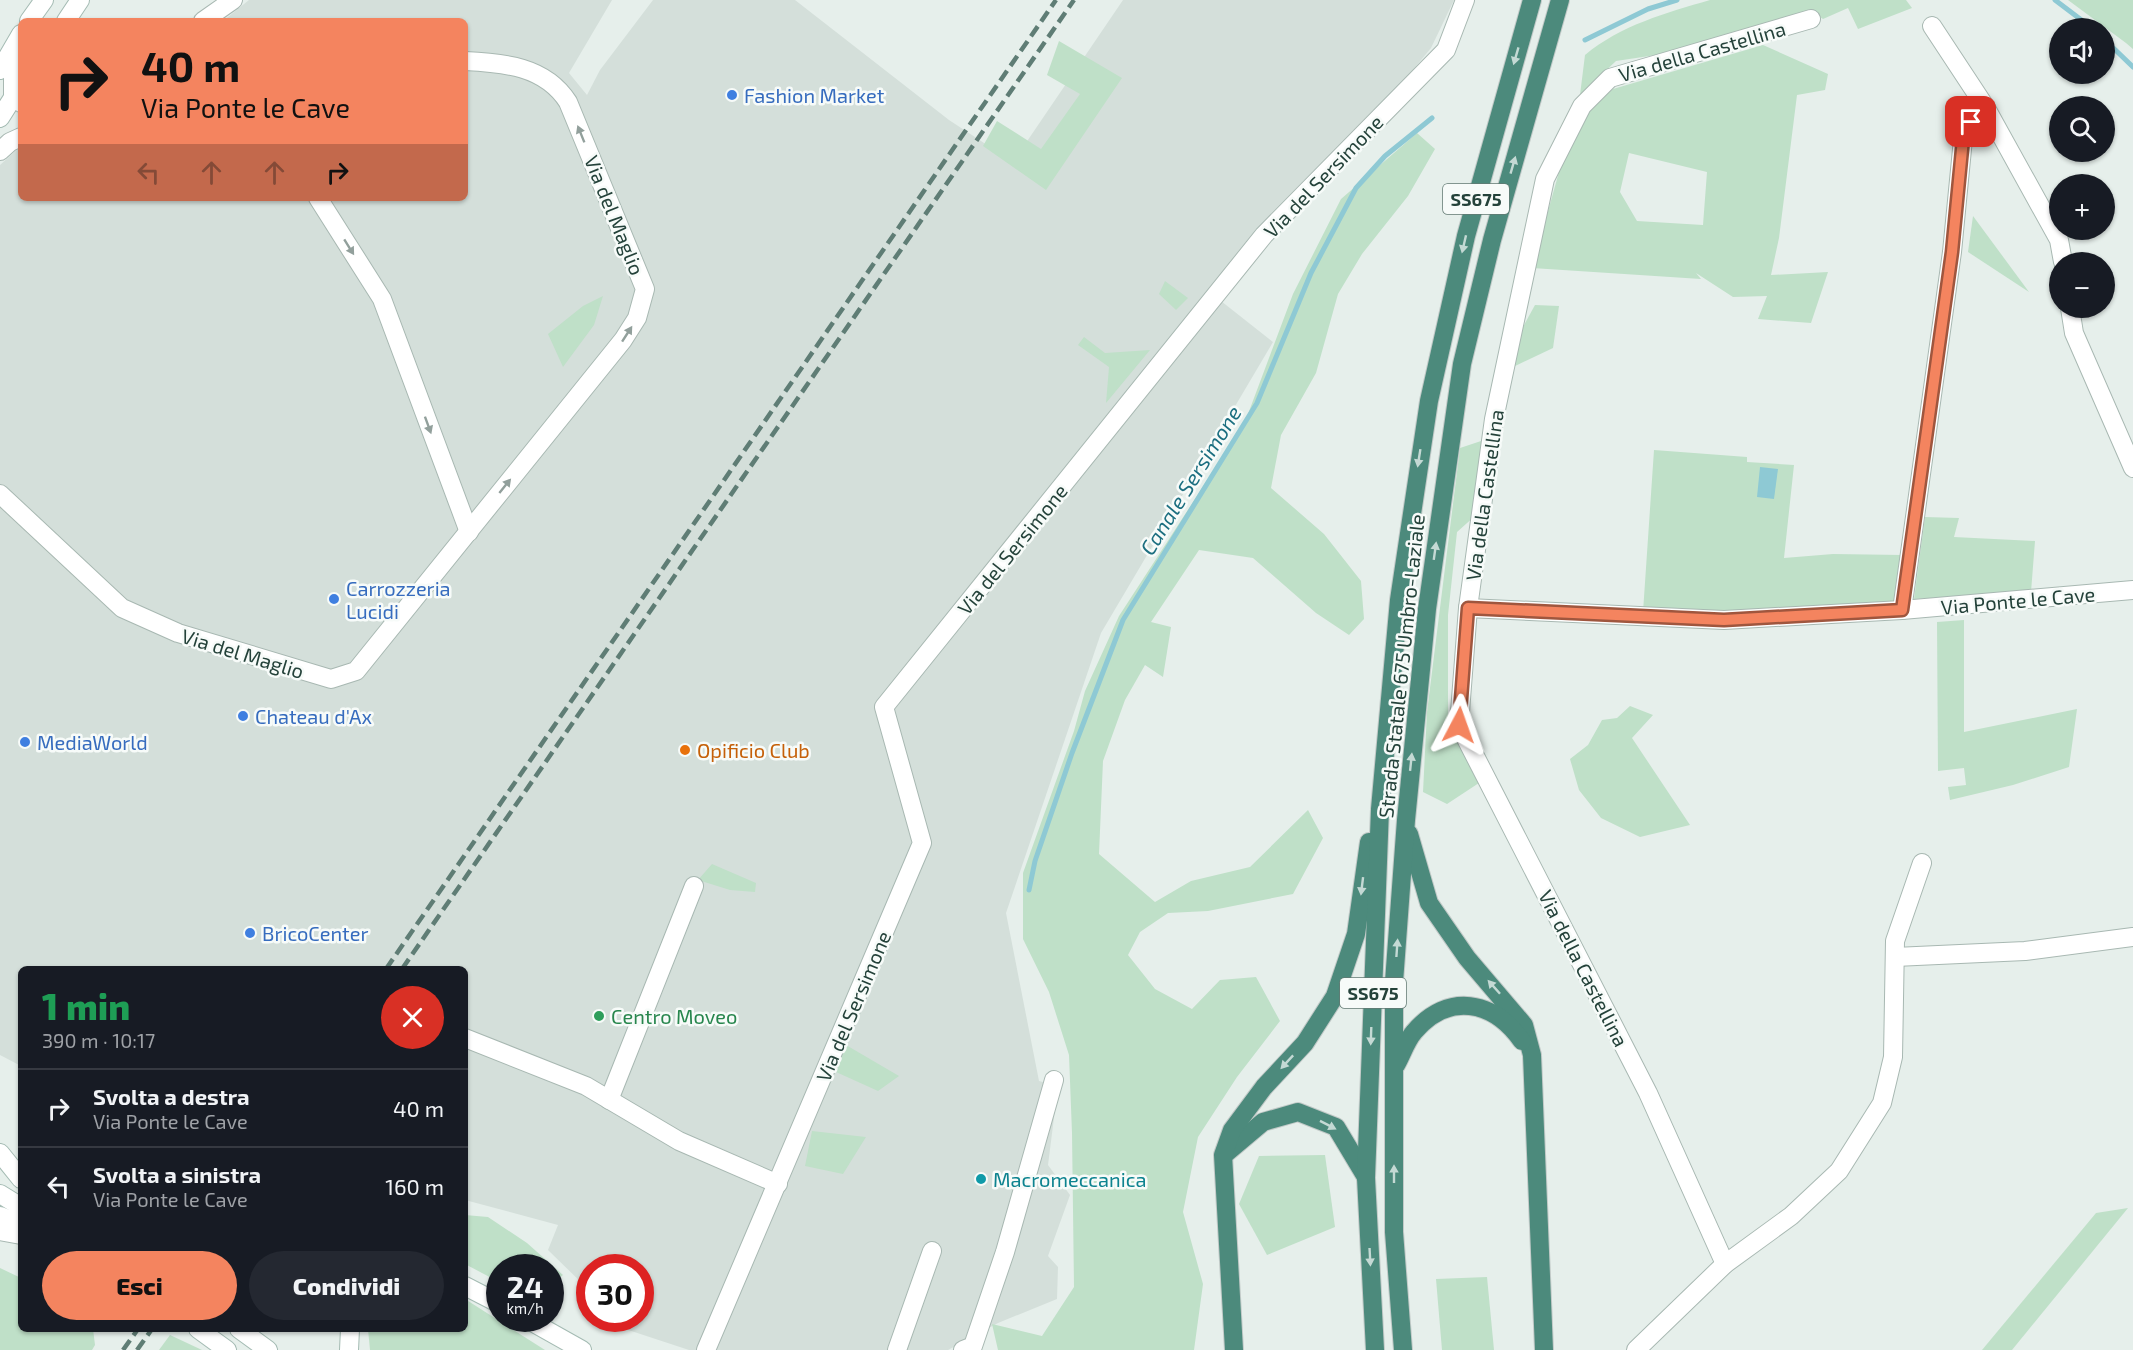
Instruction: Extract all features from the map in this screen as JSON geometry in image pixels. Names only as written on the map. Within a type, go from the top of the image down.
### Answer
[{"type":"highway","name":"Strada Statale 675 Umbro-Laziale","points":[[1375,1350],[1366,1178],[1380,809],[1398,600],[1429,400],[1466,236],[1532,0]]},
{"type":"highway","name":"Strada Statale 675 Umbro-Laziale","points":[[1403,1350],[1394,1232],[1394,982],[1406,820],[1427,609],[1462,364],[1492,240],[1560,0]]},
{"type":"highway","points":[[1234,1350],[1223,1155],[1232,1130],[1264,1087],[1305,1043],[1335,996],[1356,934],[1368,845],[1380,809]]},
{"type":"highway","points":[[1406,820],[1429,903],[1467,958],[1524,1026],[1532,1055],[1544,1350]]},
{"type":"highway","points":[[1394,1069],[1412,1034],[1427,1019],[1446,1009],[1468,1006],[1489,1009],[1513,1028],[1532,1055]]},
{"type":"highway","points":[[1223,1155],[1263,1122],[1299,1112],[1336,1127],[1366,1178]]},
{"type":"street","points":[[31,18],[44,0]]},
{"type":"street","points":[[68,18],[80,0]]},
{"type":"street","points":[[207,18],[233,0]]},
{"type":"street","name":"Via del Sersimone","points":[[706,1350],[922,843],[884,707],[1264,235],[1446,50],[1465,0]]},
{"type":"street","name":"Via della Castellina","points":[[1725,1264],[1648,1093],[1459,725],[1468,608],[1494,419],[1545,179],[1582,106],[1610,78],[1811,19]]},
{"type":"street","points":[[1932,26],[1986,108],[2059,240],[2061,252]]},
{"type":"street","points":[[0,70],[18,39]]},
{"type":"street","points":[[0,118],[18,95],[13,77],[18,58]]},
{"type":"street","name":"Via del Maglio","points":[[0,494],[122,608],[178,633],[331,679],[356,671],[624,340],[637,318],[645,289],[568,102],[559,88],[550,80],[524,68],[468,61]]},
{"type":"street","points":[[1902,610],[1952,252],[1963,139],[1971,122],[1986,108]]},
{"type":"street","points":[[0,151],[18,138]]},
{"type":"street","points":[[320,201],[382,299],[468,532]]},
{"type":"street","points":[[2072,318],[2074,333],[2133,468]]},
{"type":"street","name":"Via Ponte le Cave","points":[[1468,608],[1724,620],[1902,610],[2133,590]]},
{"type":"street","points":[[1636,1350],[1725,1264],[1791,1216],[1839,1171],[1882,1103],[1893,1057],[1895,941],[1922,863]]},
{"type":"street","points":[[609,1100],[694,886]]},
{"type":"street","points":[[1895,957],[2025,951],[2133,938]]},
{"type":"street","points":[[468,1039],[585,1086],[679,1141],[778,1184]]},
{"type":"street","points":[[963,1350],[973,1346],[1005,1252],[1054,1080]]},
{"type":"street","points":[[0,1153],[18,1176]]},
{"type":"street","points":[[0,1168],[18,1178]]},
{"type":"street","points":[[9,1213],[18,1230]]},
{"type":"street","points":[[897,1350],[932,1251]]},
{"type":"street","points":[[468,1288],[486,1297]]},
{"type":"street","points":[[200,1332],[213,1350]]},
{"type":"street","points":[[202,1332],[227,1350]]},
{"type":"street","points":[[243,1332],[268,1350]]},
{"type":"street","points":[[349,1350],[350,1332]]},
{"type":"street","points":[[550,1332],[582,1350]]},
{"type":"shaded area","points":[[249,0],[612,0],[569,73],[587,95],[600,70],[653,0],[795,0],[949,120],[1013,162],[1123,0],[1454,0],[1431,48],[1221,301],[1273,342],[1101,633],[1006,913],[1039,1081],[1058,1086],[1048,1165],[1070,1195],[1048,1256],[1058,1267],[1057,1299],[998,1323],[948,1350],[689,1350],[634,1332],[654,1332],[654,1254],[576,1254],[576,1277],[564,1266],[564,1254],[552,1254],[548,1250],[558,1225],[468,1201],[468,966],[18,966],[18,1064],[0,1055],[0,165],[18,149],[18,201],[468,201],[468,18],[227,18]]},
{"type":"green space","points":[[1710,0],[1906,0],[1912,8],[1858,29],[1848,8],[1823,19],[1811,11],[1656,55],[1616,61],[1580,95],[1585,55],[1629,28]]},
{"type":"green space","points":[[2068,0],[2133,0],[2133,49],[2115,35],[2115,18],[2092,18]]},
{"type":"green space","points":[[1059,41],[1122,78],[1046,190],[983,146],[997,121],[1041,149],[1080,94],[1047,75]]},
{"type":"green space","points":[[1763,45],[1828,74],[1825,90],[1797,95],[1779,238],[1771,275],[1828,272],[1811,323],[1758,319],[1767,296],[1733,297],[1696,273],[1701,279],[1532,268],[1559,172],[1588,110],[1613,89]],"holes":[[[1629,153],[1707,172],[1703,225],[1637,221],[1620,192]]]},
{"type":"green space","points":[[1417,133],[1435,149],[1408,196],[1362,254],[1338,294],[1316,373],[1281,435],[1271,488],[1324,534],[1361,581],[1364,619],[1349,635],[1316,613],[1253,558],[1199,550],[1151,622],[1171,627],[1163,677],[1145,665],[1125,700],[1103,761],[1099,854],[1155,902],[1191,881],[1250,867],[1308,810],[1323,838],[1293,894],[1208,911],[1168,913],[1140,932],[1128,955],[1155,989],[1192,1009],[1220,980],[1256,977],[1280,1021],[1237,1077],[1198,1137],[1183,1212],[1203,1284],[1194,1350],[998,1350],[992,1324],[1042,1336],[1074,1287],[1069,1055],[1049,992],[1023,939],[1023,873],[1074,731],[1085,691],[1119,616],[1245,422],[1293,294],[1341,199]]},
{"type":"green space","points":[[1973,216],[2029,292],[1968,252]]},
{"type":"green space","points":[[1165,281],[1188,298],[1176,310],[1159,294]]},
{"type":"green space","points":[[603,296],[594,325],[563,367],[548,334],[583,306]]},
{"type":"green space","points":[[1535,305],[1559,306],[1553,348],[1513,367],[1512,347]]},
{"type":"green space","points":[[1084,337],[1105,353],[1150,350],[1106,403],[1109,367],[1078,345]]},
{"type":"green space","points":[[1487,439],[1476,515],[1457,532],[1448,615],[1448,714],[1485,779],[1447,804],[1423,792],[1427,712],[1460,448]]},
{"type":"green space","points":[[1654,450],[1747,457],[1747,462],[1794,465],[1784,558],[1833,554],[1903,555],[1896,606],[1728,613],[1643,612]]},
{"type":"green space","points":[[1925,517],[1959,518],[1954,537],[2035,541],[2031,592],[1914,599]]},
{"type":"green space","points":[[1964,620],[1964,732],[2077,709],[2069,767],[2013,785],[1950,800],[1948,787],[1966,785],[1964,768],[1938,771],[1937,622]]},
{"type":"green space","points":[[1630,706],[1653,715],[1632,738],[1690,825],[1640,837],[1601,818],[1579,790],[1570,759],[1588,745],[1602,720],[1617,718]]},
{"type":"green space","points":[[712,864],[756,883],[755,892],[730,890],[698,880]]},
{"type":"green space","points":[[846,1045],[899,1076],[878,1091],[836,1072]]},
{"type":"green space","points":[[812,1131],[866,1137],[843,1174],[805,1166]]},
{"type":"green space","points":[[1325,1155],[1335,1227],[1267,1255],[1239,1204],[1259,1156]]},
{"type":"green space","points":[[2128,1208],[2012,1350],[1982,1350],[2096,1213]]},
{"type":"green space","points":[[468,1215],[488,1217],[539,1254],[486,1254],[486,1275],[468,1266]]},
{"type":"green space","points":[[0,1268],[18,1277],[18,1332],[93,1332],[95,1345],[92,1350],[0,1350]]},
{"type":"green space","points":[[1487,1277],[1494,1350],[1442,1350],[1436,1279]]},
{"type":"green space","points":[[468,1301],[486,1312],[486,1332],[517,1332],[545,1350],[370,1350],[368,1332],[468,1332]]},
{"type":"green space","points":[[170,1335],[202,1350],[159,1350]]},
{"type":"water","points":[[1760,467],[1778,469],[1774,499],[1757,497]]},
{"type":"waterway","name":"Canale Sersimone","points":[[1585,40],[1648,9],[1677,0]]},
{"type":"waterway","points":[[2055,0],[2079,18]]},
{"type":"waterway","points":[[2115,50],[2133,67]]},
{"type":"waterway","name":"Canale Sersimone","points":[[1029,890],[1035,861],[1072,753],[1123,620],[1257,403],[1311,273],[1356,188],[1385,156],[1432,118]]},
{"type":"railway","points":[[388,966],[1056,0]]},
{"type":"railway","points":[[404,966],[1074,0]]},
{"type":"railway","points":[[123,1350],[136,1332]]},
{"type":"railway","points":[[137,1350],[150,1332]]},
{"type":"place","name":"Fashion Market","points":[[732,95]]},
{"type":"place","name":"Carrozzeria Lucidi","points":[[334,599]]},
{"type":"place","name":"Chateau d'Ax","points":[[243,716]]},
{"type":"place","name":"MediaWorld","points":[[25,742]]},
{"type":"place","name":"Opificio Club","points":[[685,750]]},
{"type":"place","name":"BricoCenter","points":[[250,933]]},
{"type":"place","name":"Centro Moveo","points":[[599,1016]]},
{"type":"place","name":"Macromeccanica","points":[[981,1179]]},
{"type":"route","points":[[1459,725],[1468,608],[1724,620],[1902,610],[1952,252],[1963,139],[1971,122]]}]
